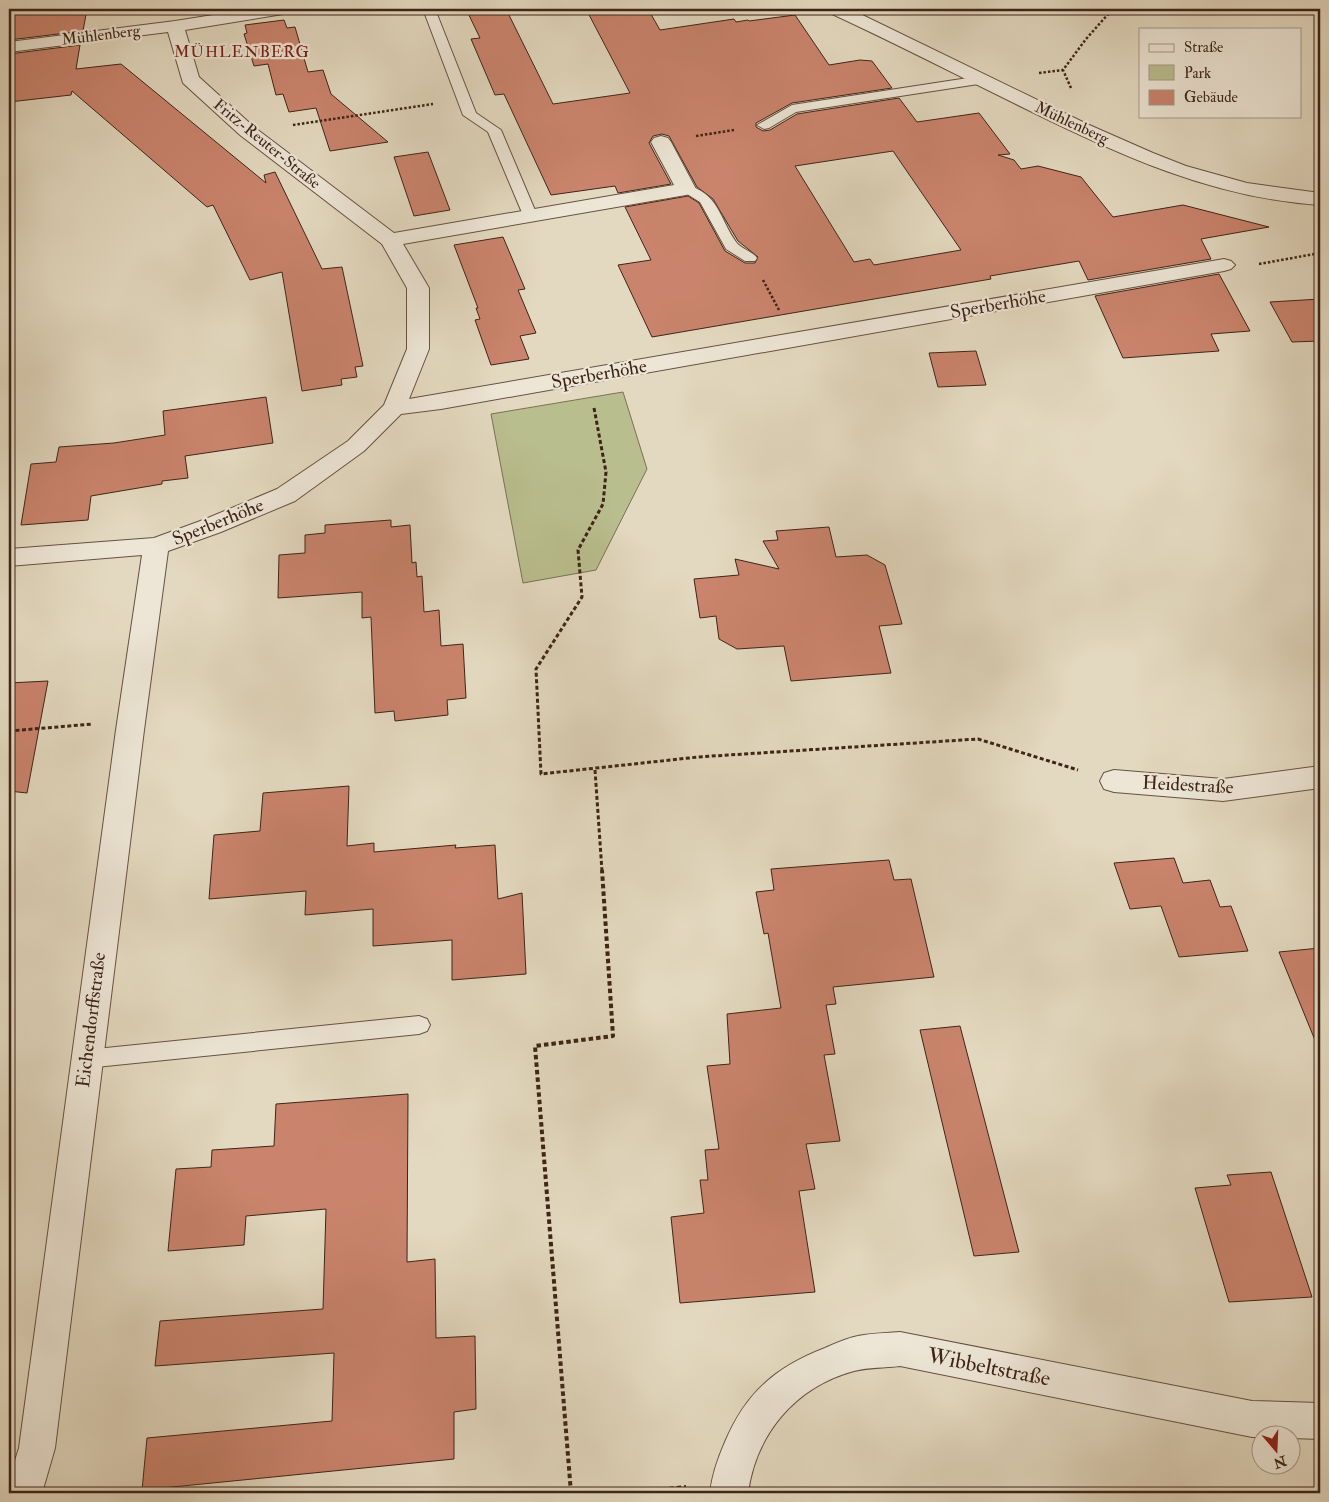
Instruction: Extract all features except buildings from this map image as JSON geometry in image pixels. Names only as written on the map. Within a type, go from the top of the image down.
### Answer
[{"type":"street","name":"Mühlenberg","points":[[9,47],[175,26],[283,9]]},
{"type":"street","name":"Mühlenberg","points":[[836,9],[1054,115],[1185,174],[1288,198],[1320,199]]},
{"type":"street","name":"Fritz-Reuter-Straße","points":[[175,26],[190,79],[247,131],[390,240],[418,288],[418,349],[394,408]]},
{"type":"street","points":[[390,240],[686,189],[661,142]]},
{"type":"street","name":"Sperberhöhe","points":[[9,557],[156,546],[212,526],[286,495],[310,480],[356,446],[394,408],[442,402],[1224,265]]},
{"type":"street","name":"Eichendorffstraße","points":[[23,1493],[37,1448],[86,1059],[156,546]]},
{"type":"street","name":"Heidestraße","points":[[1114,781],[1224,790],[1320,777]]},
{"type":"street","name":"Wibbeltstraße","points":[[729,1488],[743,1442],[766,1406],[806,1374],[852,1354],[900,1349],[1252,1419],[1320,1421]]},
{"type":"lane","points":[[429,9],[470,115],[494,130],[530,215]]},
{"type":"lane","points":[[764,125],[792,109],[981,80]]},
{"type":"lane","points":[[686,189],[705,199],[731,246],[750,258]]},
{"type":"lane","points":[[86,1059],[419,1025]]},
{"type":"path","points":[[1054,115],[1075,98],[1063,70],[1086,39],[1110,12],[1147,9]]},
{"type":"path","points":[[247,131],[463,99]]},
{"type":"path","points":[[661,142],[764,125]]},
{"type":"path","points":[[1224,265],[1261,264],[1320,253]]},
{"type":"path","points":[[750,258],[794,339]]},
{"type":"path","points":[[587,376],[606,472],[603,504],[578,550],[582,598],[536,669],[541,774],[595,770],[698,757],[978,739],[1114,781]]},
{"type":"path","points":[[9,731],[131,721]]},
{"type":"path","points":[[571,1493],[535,1046],[613,1036],[595,770]]},
{"type":"path","points":[[632,1493],[729,1488]]},
{"type":"green space","points":[[623,392],[647,469],[596,570],[523,583],[491,414]]},
{"type":"district","name":"MÜHLENBERG","points":[[242,52]]}]
